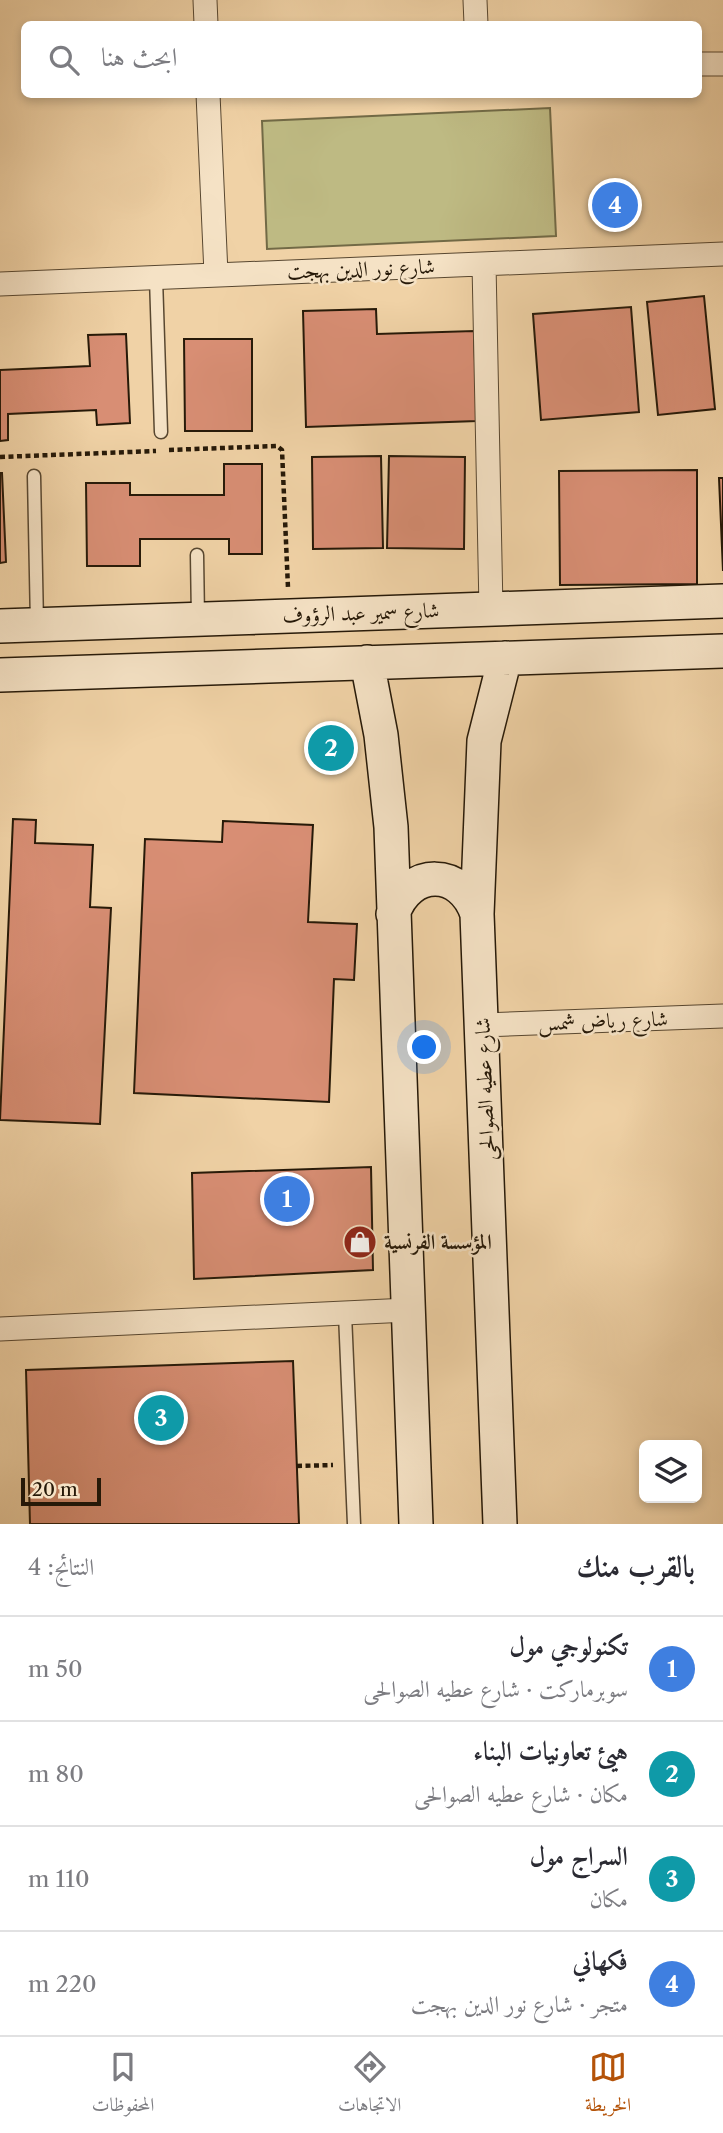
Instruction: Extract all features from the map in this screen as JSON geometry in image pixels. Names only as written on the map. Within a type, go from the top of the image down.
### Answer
[{"type":"street","points":[[205,0],[205,21]]},
{"type":"street","points":[[475,0],[476,21]]},
{"type":"street","points":[[702,64],[723,64]]},
{"type":"street","points":[[208,98],[216,274]]},
{"type":"street","name":"شارع نور الدين بهجت","points":[[0,284],[723,254]]},
{"type":"street","points":[[484,264],[491,609]]},
{"type":"street","name":"شارع سمير عبد الرؤوف","points":[[0,626],[723,601]]},
{"type":"street","points":[[0,675],[723,650]]},
{"type":"street","name":"شارع عطيه الصوالحى","points":[[499,1524],[477,914],[484,741],[505,658]]},
{"type":"street","points":[[366,662],[387,783],[416,1524]]},
{"type":"street","points":[[393,914],[398,901],[416,883],[442,879],[465,891],[477,914]]},
{"type":"street","name":"شارع رياض شمس","points":[[483,1025],[723,1016]]},
{"type":"street","points":[[0,1329],[408,1310]]},
{"type":"lane","points":[[156,278],[161,432]]},
{"type":"lane","points":[[34,476],[37,625]]},
{"type":"lane","points":[[197,555],[198,619]]},
{"type":"lane","points":[[345,1314],[354,1524]]},
{"type":"path","points":[[0,457],[280,447],[285,459],[288,616]]},
{"type":"shaded area","points":[[550,108],[556,236],[267,249],[262,121]]},
{"type":"building","points":[[704,296],[715,409],[658,415],[647,302]]},
{"type":"building","points":[[631,307],[639,412],[541,420],[533,314]]},
{"type":"building","points":[[376,309],[377,334],[474,331],[477,421],[306,427],[303,311]]},
{"type":"building","points":[[126,334],[130,423],[97,425],[96,410],[8,414],[8,440],[0,441],[0,370],[90,366],[88,335]]},
{"type":"building","points":[[184,339],[252,339],[252,431],[185,431]]},
{"type":"building","points":[[381,456],[383,548],[313,549],[312,457]]},
{"type":"building","points":[[389,456],[465,457],[464,549],[387,548]]},
{"type":"building","points":[[224,464],[262,464],[262,554],[229,554],[229,539],[140,539],[140,566],[87,566],[86,483],[130,483],[130,495],[224,495]]},
{"type":"building","points":[[697,470],[697,584],[560,585],[559,471]]},
{"type":"building","points":[[0,473],[6,562],[0,563]]},
{"type":"building","points":[[719,478],[723,478],[723,571]]},
{"type":"building","points":[[13,819],[36,820],[35,843],[93,845],[90,907],[111,908],[100,1124],[0,1120]]},
{"type":"building","points":[[223,821],[313,825],[308,922],[357,924],[354,980],[334,979],[329,1102],[134,1093],[145,839],[222,842]]},
{"type":"building","points":[[371,1167],[373,1270],[194,1279],[192,1173]]},
{"type":"building","points":[[293,1361],[299,1524],[30,1524],[26,1370]]},
{"type":"place","name":"فكهاني","points":[[615,205]]},
{"type":"place","name":"هيئ تعاونيات البناء","points":[[331,748]]},
{"type":"place","name":"تكنولوجي مول","points":[[287,1199]]},
{"type":"place","name":"المؤسسة الفرنسية","points":[[360,1242]]},
{"type":"place","name":"السراج مول","points":[[161,1418]]}]
